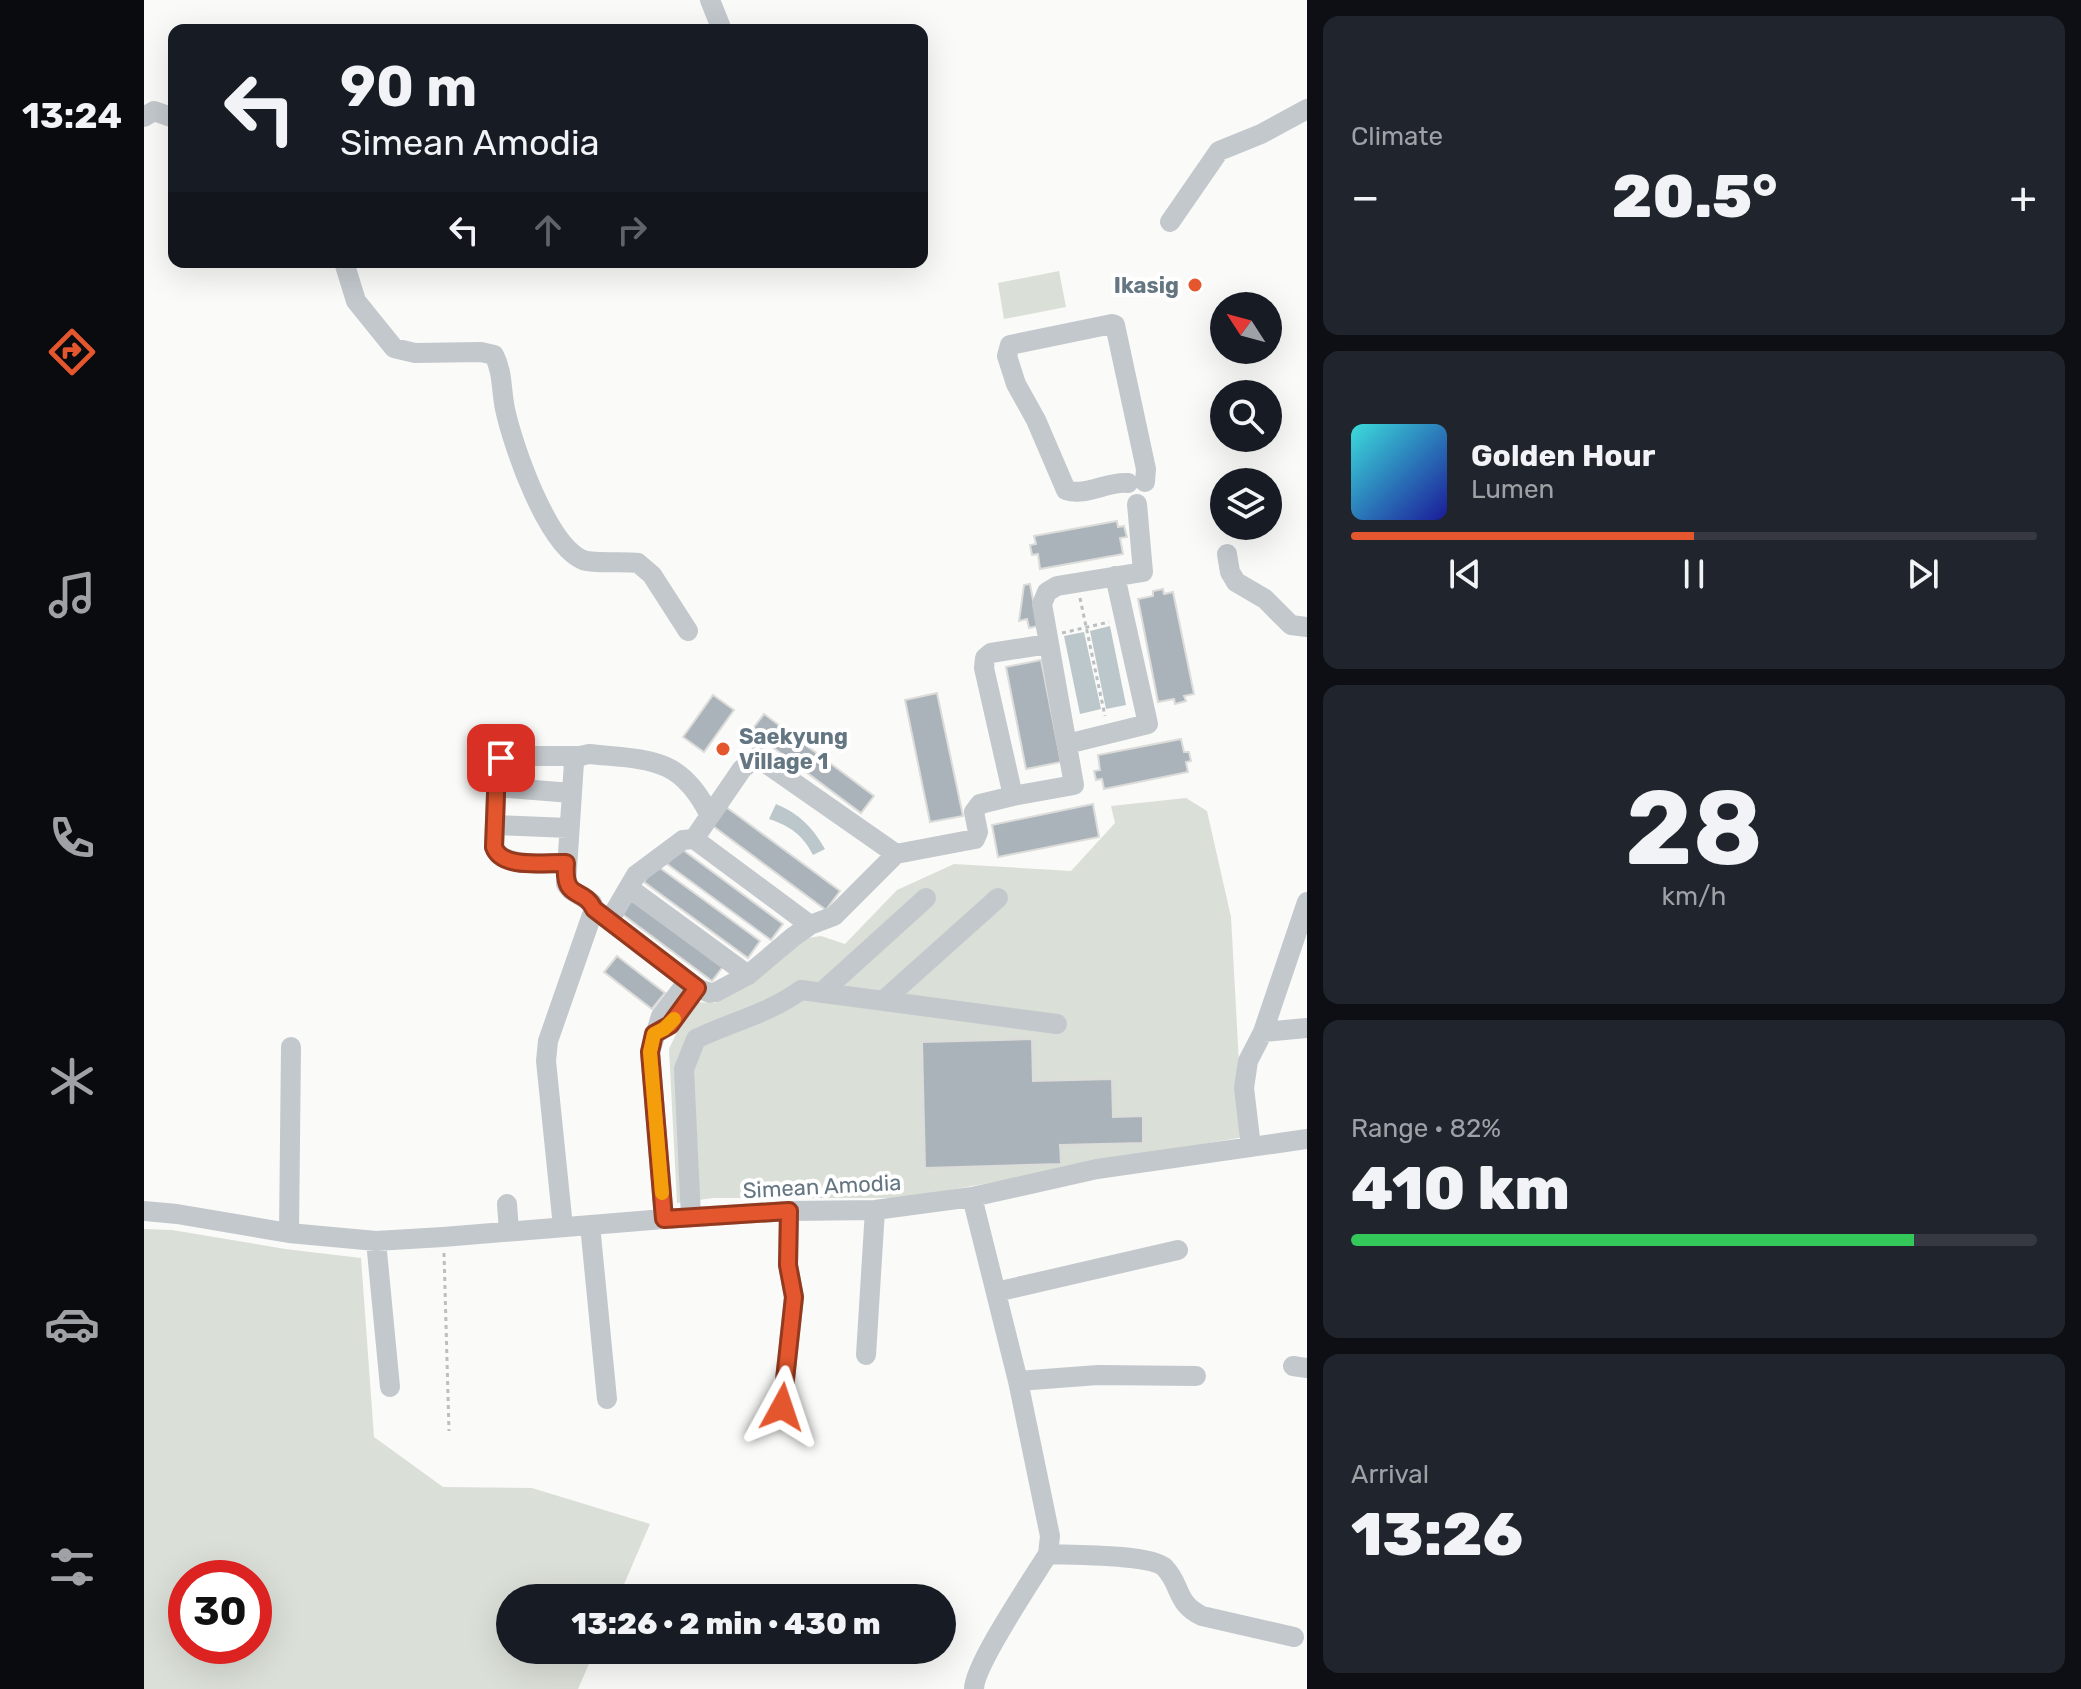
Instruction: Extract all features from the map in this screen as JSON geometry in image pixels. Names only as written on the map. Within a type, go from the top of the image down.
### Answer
[{"type":"street","points":[[710,0],[720,24]]},
{"type":"street","points":[[1170,222],[1219,151],[1261,134],[1307,109]]},
{"type":"street","points":[[144,117],[154,111],[168,116]]},
{"type":"street","points":[[346,268],[356,301],[394,348],[415,353],[481,352],[494,355],[500,367],[505,409],[540,511],[567,550],[585,561],[638,563],[652,575],[688,631]]},
{"type":"street","points":[[580,756],[574,762],[566,884],[592,903],[601,915],[693,984],[710,993],[716,992],[748,975],[810,925],[834,916],[896,854],[975,839],[978,832],[974,812],[980,804],[1074,785],[1042,604],[1047,592],[1057,586],[1143,572],[1137,504],[1125,497],[1136,483],[1146,469],[1115,325],[1010,345],[1007,356],[1016,384],[1036,420],[1066,490],[1078,493],[1119,482],[1136,483]]},
{"type":"street","points":[[1227,554],[1230,572],[1236,582],[1265,599],[1291,625],[1307,627]]},
{"type":"street","points":[[1067,744],[1148,724],[1115,576]]},
{"type":"street","points":[[1013,796],[984,668],[985,658],[991,653],[1047,640]]},
{"type":"street","points":[[566,863],[506,861],[497,854],[494,847],[497,768],[501,758],[589,754],[654,760],[679,774],[698,791],[710,816]]},
{"type":"street","points":[[694,839],[742,769],[757,757],[896,854]]},
{"type":"street","points":[[497,787],[571,793]]},
{"type":"street","points":[[698,791],[724,796]]},
{"type":"street","points":[[495,825],[569,828]]},
{"type":"street","points":[[563,1227],[546,1061],[548,1041],[601,915],[629,888],[636,875],[683,840],[694,839],[810,925]]},
{"type":"street","points":[[629,888],[748,975]]},
{"type":"street","points":[[821,993],[926,898]]},
{"type":"street","points":[[883,1001],[998,898]]},
{"type":"street","points":[[1251,1147],[1244,1088],[1248,1061],[1263,1032],[1307,902]]},
{"type":"street","points":[[664,1219],[650,1052],[654,1034],[670,1025],[693,984]]},
{"type":"street","points":[[691,1217],[684,1069],[696,1039],[781,1005],[801,990],[1057,1024]]},
{"type":"street","points":[[1263,1032],[1307,1028]]},
{"type":"street","points":[[289,1233],[291,1047]]},
{"type":"street","name":"Simean Amodia","points":[[144,1211],[289,1233],[376,1241],[443,1237],[691,1217],[875,1210],[972,1197],[1097,1169],[1307,1139]]},
{"type":"street","points":[[972,1197],[1018,1381],[1050,1536],[1048,1554],[984,1659],[974,1679],[974,1689]]},
{"type":"street","points":[[507,1204],[509,1231]]},
{"type":"street","points":[[866,1355],[875,1210]]},
{"type":"street","points":[[782,1407],[794,1297],[788,1265],[789,1211]]},
{"type":"street","points":[[590,1225],[607,1399]]},
{"type":"street","points":[[376,1241],[390,1387]]},
{"type":"street","points":[[996,1292],[1178,1250]]},
{"type":"street","points":[[1018,1381],[1098,1375],[1196,1376]]},
{"type":"street","points":[[1048,1554],[1150,1560],[1165,1568],[1188,1610],[1294,1637]]},
{"type":"path","points":[[1077,583],[1109,734]]},
{"type":"path","points":[[1047,640],[1124,618]]},
{"type":"path","points":[[443,1237],[449,1431]]},
{"type":"shaded area","points":[[1059,271],[1066,307],[1004,319],[998,283]]},
{"type":"shaded area","points":[[1110,626],[1126,705],[1106,709],[1090,631]]},
{"type":"shaded area","points":[[1084,632],[1101,709],[1080,714],[1064,636]]},
{"type":"shaded area","points":[[1186,798],[1207,811],[1231,917],[1243,1137],[906,1198],[713,1198],[677,1203],[669,1049],[697,1002],[715,1003],[808,938],[821,936],[845,944],[897,890],[954,864],[1071,871],[1115,823],[1111,806]]},
{"type":"shaded area","points":[[776,804],[805,822],[825,849],[813,855],[795,832],[769,819]]},
{"type":"shaded area","points":[[144,1229],[172,1230],[361,1258],[374,1437],[443,1487],[532,1488],[650,1524],[624,1584],[496,1584],[496,1664],[589,1664],[578,1689],[144,1689]]},
{"type":"building","points":[[1117,521],[1118,527],[1124,526],[1127,537],[1120,538],[1123,554],[1040,569],[1038,554],[1032,555],[1030,545],[1036,544],[1034,536]]},
{"type":"building","points":[[1030,584],[1038,626],[1029,628],[1027,619],[1019,621],[1024,585]]},
{"type":"building","points":[[1163,589],[1164,594],[1173,592],[1194,694],[1184,696],[1186,701],[1175,704],[1174,699],[1158,702],[1138,599],[1153,596],[1153,591]]},
{"type":"building","points":[[1041,660],[1061,762],[1026,769],[1006,667]]},
{"type":"building","points":[[937,693],[963,816],[930,822],[905,700]]},
{"type":"building","points":[[713,695],[734,710],[704,752],[683,737]]},
{"type":"building","points":[[764,714],[874,796],[861,813],[751,731]]},
{"type":"building","points":[[1181,739],[1184,752],[1189,752],[1191,761],[1186,762],[1188,772],[1104,789],[1102,779],[1096,780],[1094,771],[1100,770],[1098,755]]},
{"type":"building","points":[[1093,804],[1099,837],[998,857],[992,825]]},
{"type":"building","points":[[726,807],[840,891],[826,910],[713,826]]},
{"type":"building","points":[[679,847],[783,924],[771,940],[667,864]]},
{"type":"building","points":[[656,865],[760,941],[748,958],[644,882]]},
{"type":"building","points":[[631,894],[725,964],[712,981],[618,911]]},
{"type":"building","points":[[617,956],[665,993],[652,1009],[604,972]]},
{"type":"building","points":[[1032,1039],[1033,1081],[1112,1079],[1113,1117],[1143,1116],[1143,1143],[1060,1145],[1061,1164],[925,1168],[922,1042]]},
{"type":"slow traffic","points":[[662,1193],[650,1052],[654,1034],[674,1019]]},
{"type":"place","name":"Ikasig","points":[[1195,285]]},
{"type":"place","name":"Saekyung Village 1","points":[[723,749]]},
{"type":"route","points":[[501,758],[497,768],[494,847],[497,854],[506,861],[566,863],[566,884],[571,890],[592,903],[594,909],[697,988],[670,1025],[654,1034],[650,1052],[664,1219],[789,1211],[788,1265],[794,1297],[782,1407]]}]
